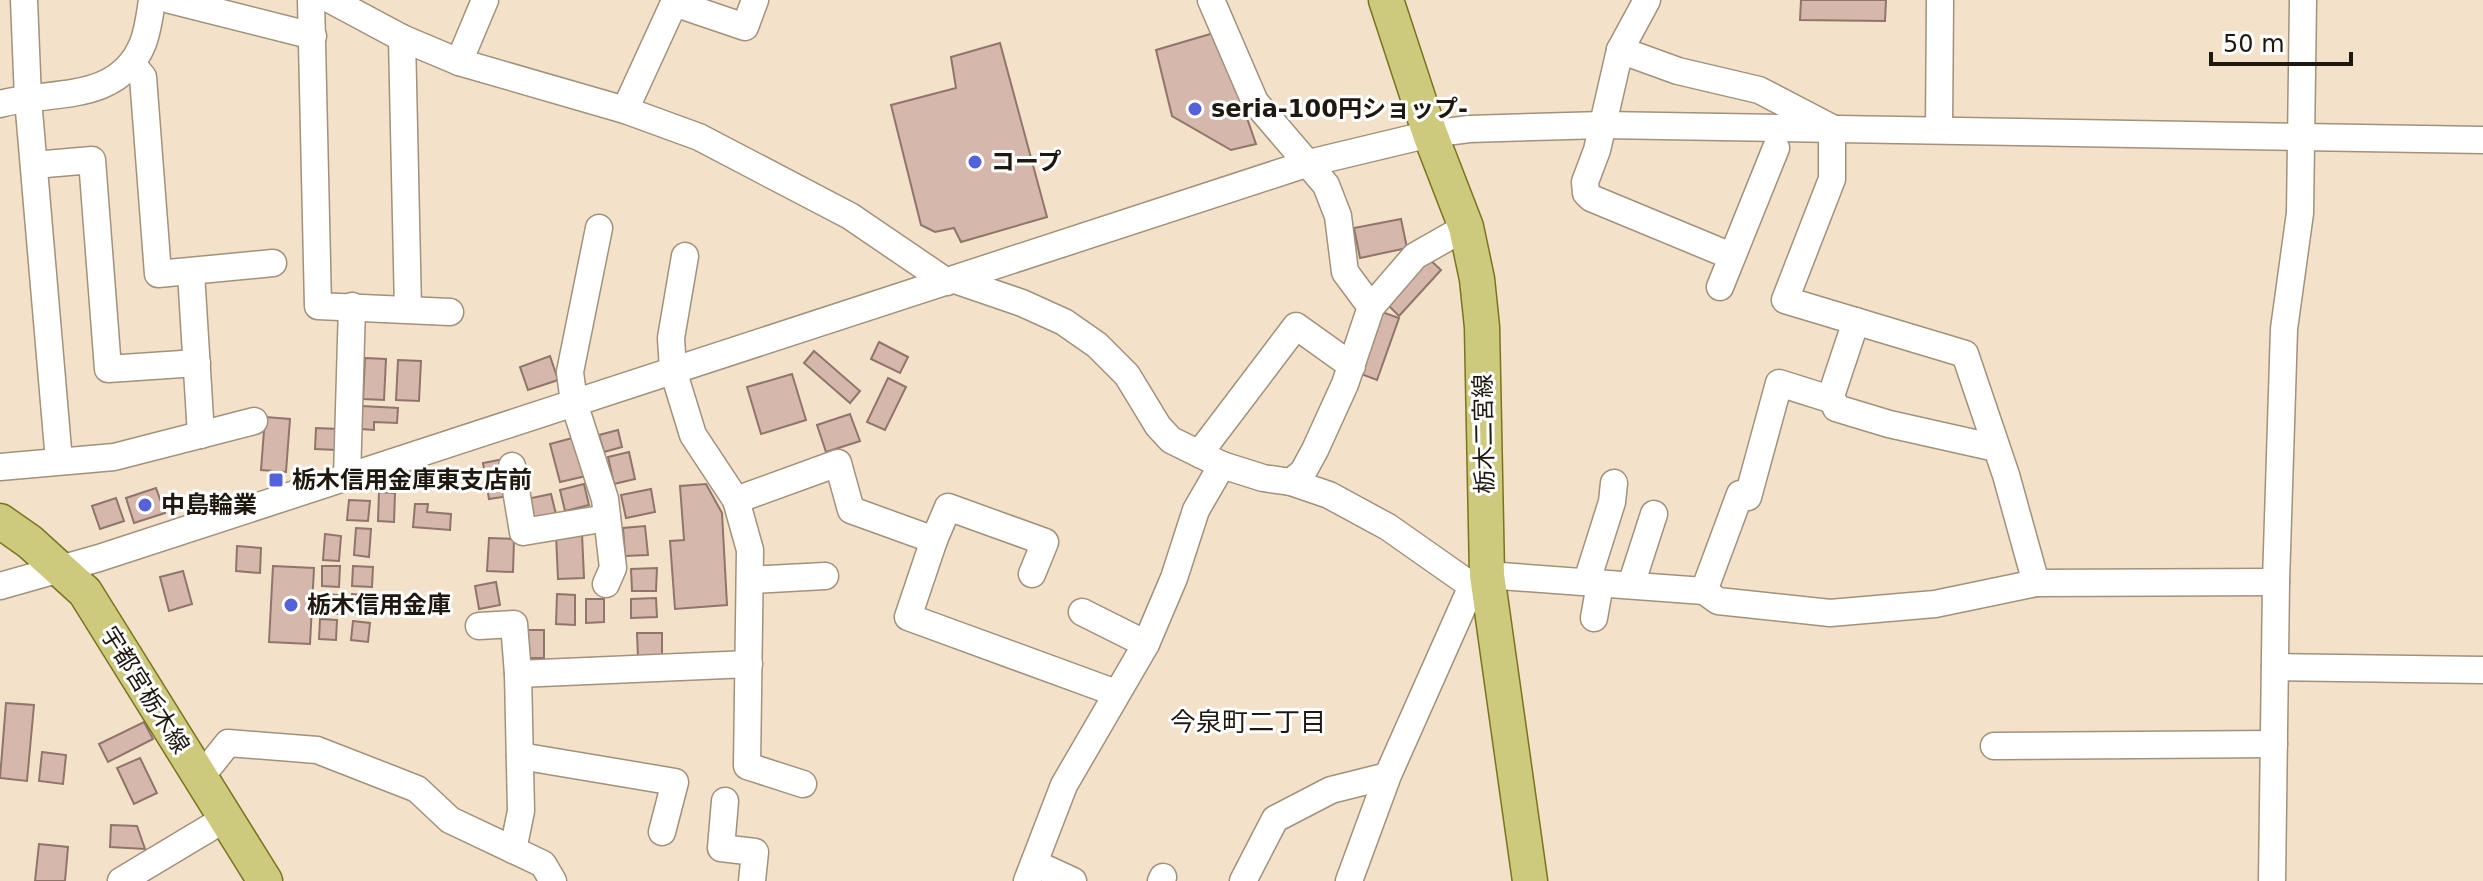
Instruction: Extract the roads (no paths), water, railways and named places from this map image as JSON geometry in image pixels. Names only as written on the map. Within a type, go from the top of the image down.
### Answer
[{"type":"main road","name":"栃木二宮線","points":[[1386,0],[1430,134],[1466,227],[1477,279],[1482,327],[1480,580],[1530,881]]},
{"type":"main road","name":"宇都宮栃木線","points":[[0,521],[19,533],[85,592],[265,881]]},
{"type":"street","points":[[24,0],[28,99],[59,461]]},
{"type":"street","points":[[0,104],[113,82],[132,64],[144,43],[152,0]]},
{"type":"street","points":[[170,0],[313,36]]},
{"type":"street","points":[[311,0],[318,306],[450,312]]},
{"type":"street","points":[[331,0],[402,38],[459,62],[625,110],[699,137],[850,216],[951,281],[1022,303],[1064,322],[1097,345],[1127,375],[1158,426],[1171,440],[1263,478],[1291,482],[1329,495],[1480,580],[1594,582],[1704,591],[1718,601],[1830,613],[1935,604],[2036,583],[2276,582]]},
{"type":"street","points":[[459,62],[485,0]]},
{"type":"street","points":[[625,110],[674,3],[745,27],[755,0]]},
{"type":"street","points":[[1211,0],[1255,102],[1326,185],[1335,204],[1345,272],[1371,307]]},
{"type":"street","points":[[1647,0],[1620,50],[1597,150],[1585,182],[1586,193],[1591,198],[1731,256]]},
{"type":"street","points":[[1939,129],[1940,0]]},
{"type":"street","points":[[2272,881],[2276,582],[2284,329],[2300,213],[2303,0]]},
{"type":"street","points":[[402,38],[408,309]]},
{"type":"street","points":[[1620,50],[1678,71],[1759,90],[1832,128]]},
{"type":"street","points":[[132,64],[143,77],[158,274],[273,263]]},
{"type":"street","points":[[0,586],[347,478],[1309,163],[1430,134],[1504,127],[1603,125],[2483,140]]},
{"type":"street","points":[[1832,128],[1832,179],[1785,300],[1965,354],[2036,583]]},
{"type":"street","points":[[1720,287],[1776,148]]},
{"type":"street","points":[[34,165],[92,160],[108,369],[197,363]]},
{"type":"street","points":[[1291,482],[1303,472],[1315,450],[1352,366],[1371,307],[1415,256],[1466,227]]},
{"type":"street","points":[[599,228],[570,372],[574,403],[605,499],[613,568],[606,584]]},
{"type":"street","points":[[685,256],[671,338],[673,370],[693,435],[736,500],[750,550],[747,766],[803,784]]},
{"type":"street","points":[[191,273],[201,435]]},
{"type":"street","points":[[347,478],[352,306]]},
{"type":"street","points":[[1856,321],[1831,396],[1836,408],[1996,448]]},
{"type":"street","points":[[1073,881],[1030,872],[1064,785],[1146,644],[1174,578],[1211,459],[1296,326],[1352,366]]},
{"type":"street","points":[[1704,591],[1740,494],[1748,497],[1779,383],[1833,400]]},
{"type":"street","points":[[0,467],[114,457],[254,421]]},
{"type":"street","points":[[736,500],[838,463],[851,510],[934,540]]},
{"type":"street","points":[[512,466],[523,532],[607,518]]},
{"type":"street","points":[[1594,618],[1594,582],[1614,483]]},
{"type":"street","points":[[1032,574],[1045,542],[948,507],[908,617],[1116,693]]},
{"type":"street","points":[[1631,585],[1654,514]]},
{"type":"street","points":[[750,580],[825,576]]},
{"type":"street","points":[[1349,881],[1387,776],[1480,580]]},
{"type":"street","points":[[1082,612],[1146,644]]},
{"type":"street","points":[[479,626],[514,624],[521,811],[513,850]]},
{"type":"street","points":[[518,674],[749,664]]},
{"type":"street","points":[[2275,667],[2483,670]]},
{"type":"street","points":[[200,778],[228,743],[317,750],[417,789],[450,820],[543,864],[553,881]]},
{"type":"street","points":[[1994,746],[2274,744]]},
{"type":"street","points":[[520,756],[675,782],[662,832]]},
{"type":"street","points":[[1243,881],[1275,819],[1331,790],[1387,776]]},
{"type":"street","points":[[725,801],[721,848],[755,852],[752,881]]},
{"type":"street","points":[[121,881],[226,818]]},
{"type":"place","name":"seria-100円ショップ-","points":[[1195,109]]},
{"type":"place","name":"コープ","points":[[975,162]]},
{"type":"place","name":"栃木信用金庫東支店前","points":[[276,480]]},
{"type":"place","name":"中島輪業","points":[[145,505]]},
{"type":"place","name":"栃木信用金庫","points":[[291,605]]},
{"type":"district","name":"今泉町二丁目","points":[[1248,722]]}]
